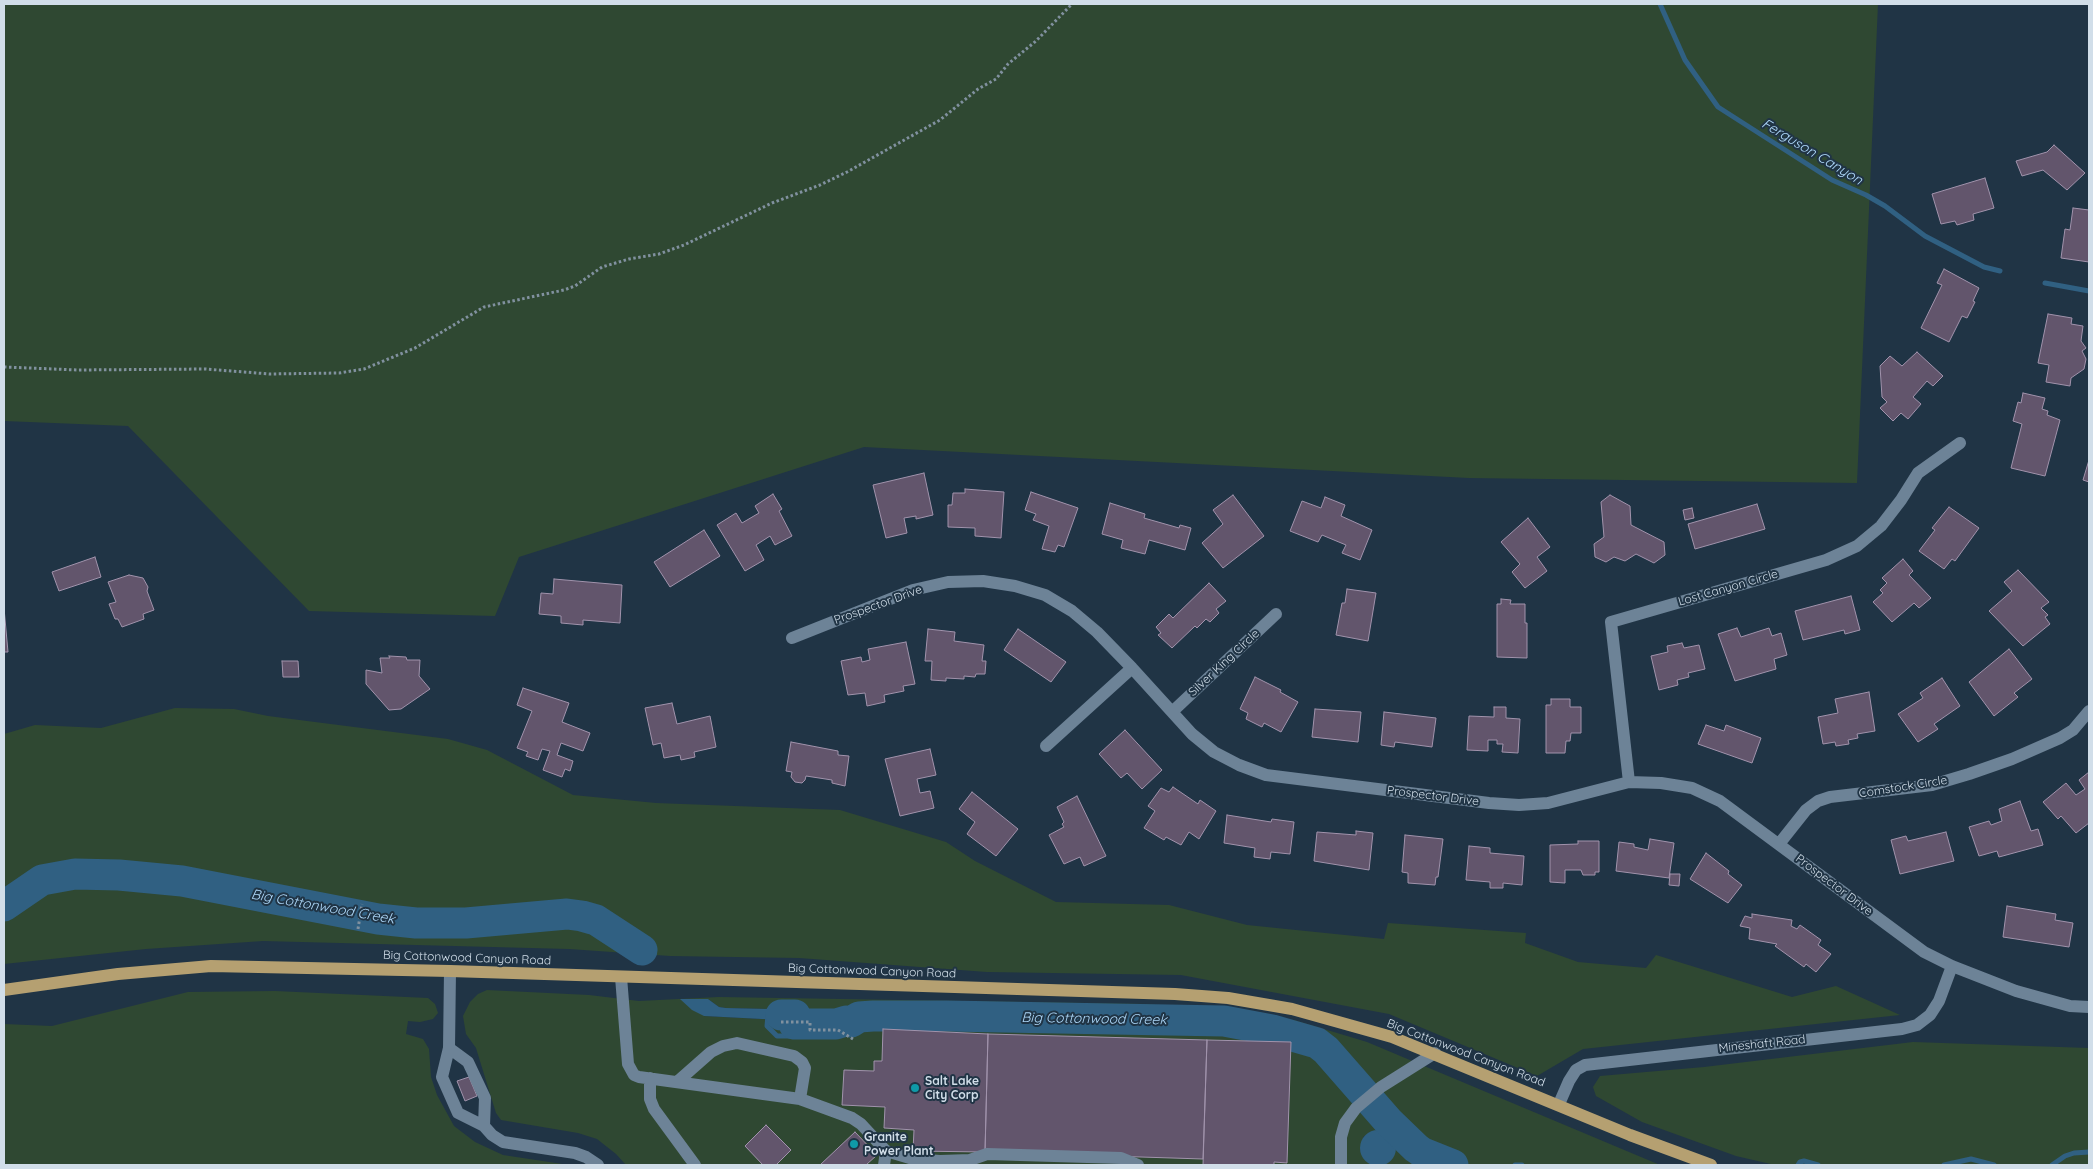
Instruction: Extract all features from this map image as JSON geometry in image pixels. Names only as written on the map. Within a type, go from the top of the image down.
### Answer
[{"type":"main road","name":"Big Cottonwood Canyon Road","points":[[4,990],[118,974],[211,966],[450,971],[1175,994],[1228,998],[1292,1009],[1392,1037],[1559,1104],[1630,1135],[1711,1165]]},
{"type":"street","name":"Lost Canyon Circle","points":[[1629,782],[1610,622],[1826,560],[1857,546],[1881,526],[1901,500],[1918,473],[1960,442]]},
{"type":"street","name":"Prospector Drive","points":[[792,638],[913,590],[948,582],[983,581],[1015,586],[1045,595],[1072,611],[1097,632],[1192,734],[1214,752],[1239,765],[1266,775],[1489,803],[1519,805],[1548,803],[1629,782],[1661,783],[1692,788],[1720,801],[1924,952],[1952,966],[2044,999],[2070,1006],[2089,1007]]},
{"type":"street","name":"Silver King Circle","points":[[1172,712],[1276,614]]},
{"type":"street","points":[[1046,746],[1132,668]]},
{"type":"street","name":"Comstock Circle","points":[[1779,844],[1806,810],[1818,801],[1830,797],[1932,785],[1969,774],[2012,759],[2060,738],[2073,730],[2089,712]]},
{"type":"street","name":"Mineshaft Road","points":[[1559,1104],[1576,1070],[1585,1065],[1902,1029],[1917,1025],[1930,1015],[1939,1001],[1952,966]]},
{"type":"street","points":[[450,971],[449,1048],[442,1077],[458,1113],[484,1126],[492,1136],[503,1142],[575,1153],[586,1157],[598,1165]]},
{"type":"street","points":[[621,977],[628,1064],[634,1075],[800,1099],[852,1118],[862,1124],[886,1151],[913,1159],[940,1161],[970,1160],[988,1154],[1121,1158],[1138,1165]]},
{"type":"street","points":[[677,1082],[711,1052],[722,1046],[737,1043],[794,1056],[802,1062],[805,1068],[800,1099]]},
{"type":"street","points":[[449,1048],[468,1062],[485,1098],[484,1126]]},
{"type":"street","points":[[1341,1165],[1341,1137],[1345,1123],[1356,1108],[1381,1087],[1435,1053]]},
{"type":"street","points":[[650,1078],[652,1105],[695,1165]]},
{"type":"street","points":[[884,1165],[886,1151]]},
{"type":"path","points":[[4,367],[78,370],[205,369],[270,374],[339,373],[364,368],[415,348],[484,307],[575,286],[602,267],[629,259],[658,254],[684,244],[772,203],[820,185],[847,172],[940,120],[978,89],[996,79],[1008,64],[1036,41],[1072,4]]},
{"type":"path","points":[[358,929],[362,904]]},
{"type":"path","points":[[782,1022],[810,1022],[810,1030],[838,1030],[853,1039]]},
{"type":"green space","points":[[4,4],[1878,4],[1857,483],[1469,478],[864,447],[519,557],[495,616],[309,611],[128,426],[4,421]]},
{"type":"green space","points":[[175,708],[234,709],[268,716],[448,739],[487,750],[573,795],[656,803],[840,810],[946,842],[975,861],[1056,902],[1169,905],[1247,925],[1384,939],[1388,923],[1526,933],[1525,943],[1578,962],[1646,968],[1656,955],[1792,997],[1836,986],[1900,1015],[1583,1049],[1537,1076],[1389,1014],[1181,975],[987,972],[799,958],[670,956],[569,949],[263,941],[146,949],[4,964],[4,734],[35,725],[101,728]]},
{"type":"green space","points":[[487,990],[589,995],[639,1001],[719,997],[1147,1004],[1294,1020],[1367,1042],[1660,1165],[1384,1165],[1373,1131],[1363,1137],[1374,1165],[626,1165],[616,1154],[597,1139],[578,1133],[501,1120],[496,1113],[476,1048],[466,1034],[463,1016],[470,1002],[478,994]],"holes":[[[708,999],[719,1007],[815,1010],[815,1032],[805,1027],[781,1027],[781,1020],[704,1016]]]},
{"type":"green space","points":[[275,991],[428,998],[435,1004],[438,1013],[433,1019],[420,1022],[408,1021],[406,1034],[423,1039],[429,1049],[431,1077],[437,1095],[454,1126],[475,1142],[503,1155],[569,1165],[4,1165],[4,1024],[52,1026],[188,992]]},
{"type":"green space","points":[[1913,1042],[2089,1048],[2089,1165],[1775,1165],[1736,1156],[1642,1122],[1596,1096],[1593,1087],[1600,1076],[1704,1067]]},
{"type":"water","points":[[680,999],[708,999],[719,1007],[726,1008],[815,1010],[815,1032],[805,1032],[805,1027],[781,1027],[781,1020],[704,1016],[692,1010]]},
{"type":"water","points":[[1378,1130],[1390,1136],[1396,1148],[1390,1160],[1378,1166],[1366,1160],[1360,1148],[1366,1136]]},
{"type":"building","points":[[2054,145],[2085,173],[2067,190],[2043,170],[2022,176],[2016,161],[2047,152]]},
{"type":"building","points":[[1985,178],[1994,208],[1973,214],[1974,220],[1957,225],[1955,221],[1941,224],[1932,194]]},
{"type":"building","points":[[2073,208],[2089,210],[2089,262],[2061,258],[2065,229],[2070,230]]},
{"type":"building","points":[[1944,269],[1979,288],[1967,318],[1962,316],[1949,342],[1921,328],[1942,285],[1937,283]]},
{"type":"building","points":[[2048,314],[2072,318],[2071,324],[2083,326],[2081,341],[2086,348],[2082,351],[2086,359],[2084,369],[2071,378],[2070,386],[2046,382],[2049,365],[2038,363]]},
{"type":"building","points":[[1917,352],[1943,376],[1933,386],[1927,381],[1913,397],[1921,404],[1908,419],[1901,413],[1893,421],[1880,408],[1887,402],[1882,397],[1880,366],[1890,356],[1902,366]]},
{"type":"building","points":[[2023,393],[2045,398],[2042,409],[2048,411],[2047,415],[2060,420],[2045,476],[2011,468],[2022,424],[2013,421],[2018,402],[2021,403]]},
{"type":"building","points":[[2089,460],[2089,482],[2083,480]]},
{"type":"building","points":[[924,473],[933,515],[916,519],[916,516],[904,518],[907,533],[886,538],[873,485]]},
{"type":"building","points":[[965,489],[1004,492],[1001,538],[975,536],[975,528],[948,527],[948,505],[952,505],[953,493],[965,493]]},
{"type":"building","points":[[1031,492],[1078,508],[1064,547],[1058,545],[1055,552],[1042,549],[1049,526],[1033,520],[1036,514],[1025,510]]},
{"type":"building","points":[[773,494],[782,509],[779,511],[792,536],[775,545],[770,536],[756,545],[764,560],[745,571],[717,525],[736,513],[742,523],[759,513],[755,506]]},
{"type":"building","points":[[1233,495],[1264,536],[1223,568],[1202,543],[1223,524],[1213,510]]},
{"type":"building","points":[[1610,495],[1630,506],[1631,525],[1664,542],[1665,555],[1654,563],[1636,554],[1625,561],[1614,557],[1606,562],[1595,557],[1594,544],[1604,537],[1601,502]]},
{"type":"building","points":[[1325,497],[1345,505],[1341,516],[1372,530],[1360,560],[1342,553],[1346,545],[1322,535],[1318,542],[1290,531],[1302,501],[1321,508]]},
{"type":"building","points":[[1110,503],[1145,514],[1144,518],[1179,528],[1180,525],[1191,528],[1185,550],[1149,540],[1145,554],[1121,548],[1123,540],[1102,534]]},
{"type":"building","points":[[1757,504],[1765,529],[1695,549],[1688,524]]},
{"type":"building","points":[[1949,507],[1979,528],[1955,561],[1952,559],[1944,569],[1919,551],[1935,530],[1932,528]]},
{"type":"building","points":[[1692,508],[1694,518],[1685,520],[1683,510]]},
{"type":"building","points":[[1528,518],[1550,547],[1537,557],[1547,571],[1525,588],[1512,572],[1520,564],[1501,542]]},
{"type":"building","points":[[704,530],[720,556],[670,587],[654,562]]},
{"type":"building","points":[[95,557],[101,577],[59,591],[52,572]]},
{"type":"building","points":[[1903,559],[1913,571],[1909,575],[1931,598],[1919,608],[1914,603],[1892,622],[1873,602],[1883,593],[1880,590],[1887,583],[1882,578]]},
{"type":"building","points":[[2018,570],[2049,602],[2041,608],[2048,615],[2045,617],[2050,624],[2023,646],[1989,611],[2012,591],[2004,582]]},
{"type":"building","points":[[129,575],[143,578],[148,587],[147,591],[154,610],[143,614],[144,619],[122,627],[118,619],[115,619],[109,604],[116,602],[108,582]]},
{"type":"building","points":[[554,579],[622,585],[620,623],[583,620],[583,625],[561,623],[561,616],[539,614],[541,593],[553,594]]},
{"type":"building","points":[[1209,583],[1226,601],[1216,609],[1219,613],[1210,622],[1206,619],[1197,628],[1195,626],[1172,648],[1158,635],[1161,633],[1156,627],[1169,614],[1173,618]]},
{"type":"building","points":[[1347,589],[1376,593],[1368,641],[1336,635],[1342,603],[1345,603]]},
{"type":"building","points":[[1851,596],[1860,630],[1845,634],[1844,630],[1803,640],[1795,611]]},
{"type":"building","points":[[1501,599],[1511,600],[1510,604],[1525,604],[1527,658],[1497,657],[1497,604],[1501,604]]},
{"type":"building","points":[[4,608],[8,652],[4,652]]},
{"type":"building","points":[[1737,628],[1741,637],[1769,628],[1772,636],[1781,633],[1787,655],[1774,659],[1776,669],[1735,681],[1718,634]]},
{"type":"building","points":[[928,629],[955,632],[954,641],[984,645],[982,661],[986,661],[985,674],[976,674],[975,677],[964,676],[964,679],[946,678],[946,681],[931,680],[932,661],[925,661]]},
{"type":"building","points":[[1018,629],[1066,662],[1051,682],[1004,650]]},
{"type":"building","points":[[906,642],[915,684],[903,686],[904,691],[884,695],[885,702],[867,706],[865,693],[848,695],[841,661],[861,657],[862,662],[870,660],[868,649]]},
{"type":"building","points":[[1682,643],[1684,648],[1699,645],[1705,669],[1688,673],[1689,677],[1677,680],[1678,685],[1659,690],[1651,656],[1668,652],[1667,646]]},
{"type":"building","points":[[2009,649],[2032,679],[2014,693],[2018,697],[1994,716],[1969,682]]},
{"type":"building","points":[[389,656],[406,657],[407,660],[420,660],[419,676],[430,689],[401,709],[389,710],[366,684],[366,670],[382,673],[380,658],[390,658]]},
{"type":"building","points":[[282,661],[298,661],[299,677],[283,677]]},
{"type":"building","points":[[1255,677],[1281,690],[1280,692],[1298,702],[1281,732],[1264,723],[1262,727],[1246,719],[1248,713],[1240,709]]},
{"type":"building","points":[[1942,678],[1960,706],[1934,724],[1938,729],[1918,742],[1898,714],[1923,698],[1920,693]]},
{"type":"building","points":[[523,688],[569,703],[562,722],[590,733],[583,751],[561,743],[557,755],[573,761],[570,771],[565,769],[562,777],[543,770],[550,751],[542,749],[538,760],[526,756],[528,752],[517,748],[532,711],[517,705]]},
{"type":"building","points":[[1869,692],[1875,731],[1857,734],[1858,738],[1848,740],[1849,744],[1836,746],[1835,742],[1823,744],[1818,717],[1838,713],[1835,699]]},
{"type":"building","points":[[1551,699],[1570,699],[1570,707],[1581,707],[1581,733],[1571,733],[1570,741],[1566,741],[1565,753],[1546,753],[1546,705],[1551,705]]},
{"type":"building","points":[[672,703],[677,724],[710,716],[716,747],[694,752],[695,757],[681,760],[680,755],[664,758],[661,743],[653,745],[645,708]]},
{"type":"building","points":[[1494,707],[1506,707],[1506,718],[1520,719],[1518,753],[1502,752],[1503,744],[1497,744],[1497,740],[1488,740],[1488,751],[1467,750],[1469,716],[1494,717]]},
{"type":"building","points":[[1315,709],[1361,712],[1358,742],[1312,737]]},
{"type":"building","points":[[1384,712],[1436,718],[1432,747],[1395,742],[1394,747],[1381,745]]},
{"type":"building","points":[[1706,725],[1724,731],[1726,725],[1761,738],[1752,763],[1698,744]]},
{"type":"building","points":[[1125,730],[1162,770],[1142,789],[1127,773],[1121,778],[1099,754]]},
{"type":"building","points":[[791,742],[838,751],[838,755],[849,756],[845,786],[832,783],[832,780],[806,776],[802,783],[795,782],[791,777],[792,772],[786,771]]},
{"type":"building","points":[[930,749],[936,775],[917,779],[920,793],[930,791],[934,808],[900,816],[885,759]]},
{"type":"building","points":[[2089,772],[2089,823],[2076,833],[2061,816],[2058,819],[2043,802],[2066,783],[2076,795],[2085,789],[2079,780]]},
{"type":"building","points":[[1173,787],[1198,804],[1200,800],[1216,811],[1199,839],[1189,832],[1181,845],[1166,837],[1164,840],[1144,828],[1155,811],[1148,806],[1161,788],[1169,792]]},
{"type":"building","points":[[972,792],[1018,829],[996,856],[967,834],[975,822],[959,809]]},
{"type":"building","points":[[1077,796],[1106,856],[1084,866],[1080,857],[1064,864],[1049,835],[1064,827],[1062,824],[1064,822],[1057,807]]},
{"type":"building","points":[[2020,801],[2031,831],[2038,829],[2043,845],[1999,857],[1997,851],[1979,856],[1969,827],[1989,821],[1991,825],[2002,821],[1999,809]]},
{"type":"building","points":[[1227,815],[1271,822],[1272,819],[1294,822],[1290,854],[1271,852],[1270,859],[1254,857],[1255,848],[1224,843]]},
{"type":"building","points":[[1356,831],[1373,833],[1369,870],[1314,861],[1317,832],[1356,835]]},
{"type":"building","points":[[1946,832],[1954,861],[1900,874],[1891,840],[1906,836],[1908,841]]},
{"type":"building","points":[[1405,835],[1443,839],[1438,877],[1436,877],[1435,885],[1408,883],[1408,873],[1402,872]]},
{"type":"building","points":[[1650,839],[1674,843],[1669,878],[1616,871],[1619,842],[1634,844],[1634,847],[1648,850]]},
{"type":"building","points":[[1578,841],[1599,841],[1599,872],[1595,872],[1595,875],[1583,875],[1581,870],[1565,870],[1565,883],[1550,882],[1550,845],[1578,844]]},
{"type":"building","points":[[1469,846],[1490,848],[1490,853],[1524,856],[1522,885],[1503,883],[1503,888],[1490,888],[1490,882],[1466,880]]},
{"type":"building","points":[[1706,853],[1729,871],[1728,874],[1742,885],[1728,903],[1690,879]]},
{"type":"building","points":[[1670,874],[1680,874],[1679,886],[1669,885]]},
{"type":"building","points":[[2007,906],[2056,914],[2055,920],[2073,923],[2069,947],[2003,937]]},
{"type":"building","points":[[1752,914],[1792,920],[1791,926],[1797,929],[1800,925],[1821,940],[1818,945],[1831,954],[1816,972],[1806,964],[1804,967],[1775,946],[1777,944],[1749,939],[1750,928],[1740,926],[1745,916],[1752,918]]},
{"type":"building","name":"Salt Lake City Corp","points":[[883,1029],[988,1034],[985,1152],[913,1151],[914,1130],[884,1128],[885,1107],[842,1105],[844,1070],[874,1071],[874,1061],[882,1061]]},
{"type":"building","points":[[988,1034],[1207,1040],[1203,1159],[985,1152]]},
{"type":"building","points":[[1207,1040],[1291,1042],[1287,1163],[1274,1162],[1274,1165],[1203,1165]]},
{"type":"building","points":[[469,1077],[477,1096],[465,1101],[457,1081]]},
{"type":"building","points":[[766,1125],[791,1150],[776,1165],[763,1165],[745,1146]]},
{"type":"building","name":"Granite Power Plant","points":[[855,1132],[877,1155],[866,1165],[820,1165]]},
{"type":"waterway","name":"Ferguson Canyon","points":[[1660,4],[1685,60],[1718,107],[1832,180],[1866,195],[1885,206],[1925,236],[1984,267],[2000,271]]},
{"type":"waterway","name":"Ferguson Canyon","points":[[2045,283],[2089,291]]},
{"type":"waterway","name":"Big Cottonwood Creek","points":[[4,906],[42,880],[75,874],[119,875],[182,881],[378,919],[416,923],[466,923],[567,914],[582,916],[596,920],[642,950]]},
{"type":"waterway","points":[[768,1015],[767,1026],[777,1036],[794,1036]]},
{"type":"waterway","name":"Big Cottonwood Creek","points":[[781,1015],[795,1015],[794,1024],[836,1024],[846,1021],[851,1022],[859,1017],[873,1016],[947,1016],[1224,1021],[1272,1030],[1317,1043],[1326,1050],[1389,1122],[1416,1148],[1423,1153],[1453,1165]]},
{"type":"waterway","points":[[810,1015],[873,1016]]},
{"type":"waterway","points":[[794,1024],[794,1036],[815,1036],[838,1024]]},
{"type":"waterway","points":[[2052,1165],[2065,1156],[2089,1152]]},
{"type":"waterway","points":[[1944,1165],[1971,1159],[1994,1165]]},
{"type":"waterway","points":[[1798,1165],[1804,1161],[1818,1165]]},
{"type":"waterway","points":[[1515,1165],[1522,1165]]},
{"type":"place","name":"Salt Lake City Corp","points":[[915,1088]]},
{"type":"place","name":"Granite Power Plant","points":[[854,1144]]}]
